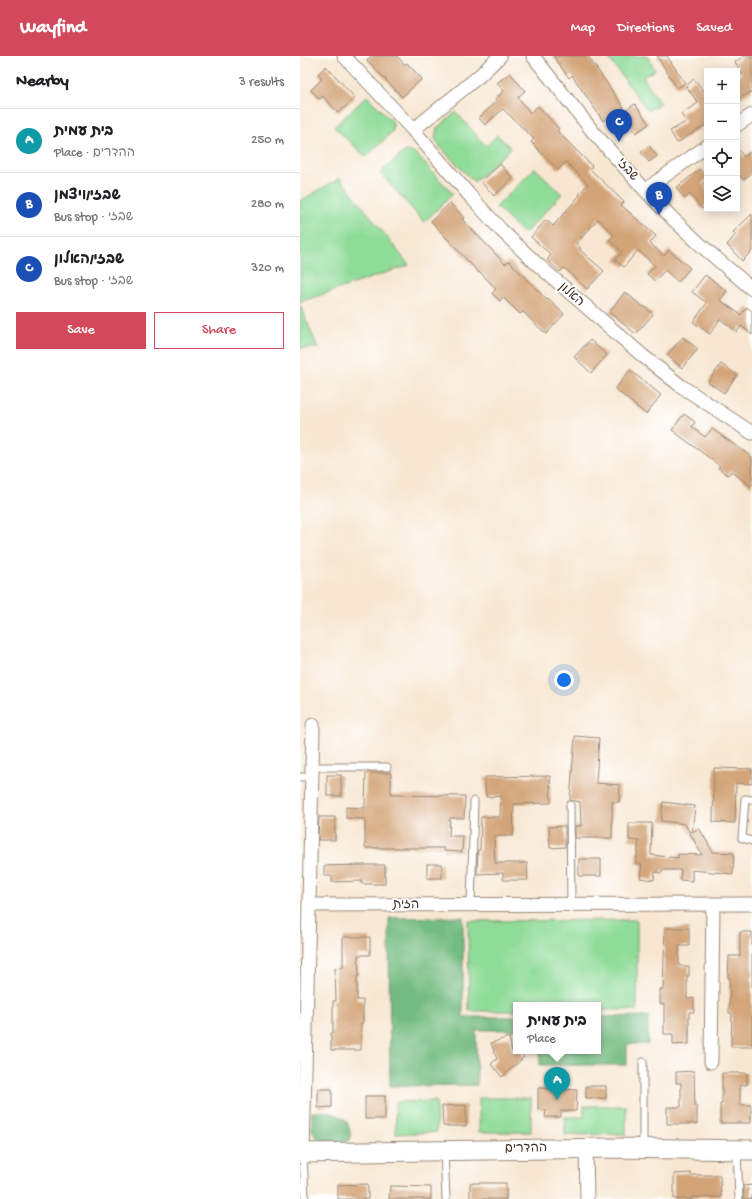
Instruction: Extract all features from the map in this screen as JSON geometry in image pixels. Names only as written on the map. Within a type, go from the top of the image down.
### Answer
[{"type":"street","name":"האלון","points":[[344,56],[413,130],[497,225],[558,283],[626,342],[681,386],[752,433]]},
{"type":"street","points":[[413,130],[478,77],[500,56]]},
{"type":"street","name":"שבזי","points":[[533,56],[594,134],[645,190],[703,247],[752,289]]},
{"type":"street","points":[[740,123],[752,114]]},
{"type":"street","points":[[645,190],[704,148]]},
{"type":"street","points":[[302,1154],[304,993],[309,905],[308,774],[313,725]]},
{"type":"street","points":[[711,1062],[713,904]]},
{"type":"street","name":"הזית","points":[[309,905],[752,904]]},
{"type":"street","points":[[586,1148],[587,1199]]},
{"type":"street","name":"ההדרים","points":[[302,1154],[586,1148],[744,1150]]},
{"type":"lane","points":[[308,774],[387,767]]},
{"type":"lane","points":[[752,800],[745,799],[742,838],[752,841]]},
{"type":"lane","points":[[471,905],[474,801]]},
{"type":"lane","points":[[570,805],[571,904]]},
{"type":"lane","points":[[643,1062],[643,1149]]},
{"type":"lane","points":[[739,1199],[744,1150]]},
{"type":"lane","points":[[444,1151],[446,1199]]},
{"type":"lane","points":[[302,1154],[305,1199]]},
{"type":"green space","points":[[607,56],[647,56],[655,70],[643,77],[660,103],[648,111]]},
{"type":"green space","points":[[367,96],[393,122],[393,131],[366,157],[334,127]]},
{"type":"green space","points":[[456,112],[486,146],[497,135],[511,148],[474,182],[441,148],[435,139],[437,128]]},
{"type":"green space","points":[[405,151],[415,153],[453,194],[424,222],[380,173]]},
{"type":"green space","points":[[535,168],[562,194],[524,234],[496,207]]},
{"type":"green space","points":[[340,178],[409,265],[300,302],[300,201]]},
{"type":"green space","points":[[300,305],[318,348],[300,348]]},
{"type":"green space","points":[[463,917],[463,1017],[513,1017],[513,1030],[476,1030],[477,1085],[390,1086],[389,918]]},
{"type":"green space","points":[[637,920],[637,1010],[601,1010],[601,1002],[513,1002],[513,1011],[469,1011],[468,921]]},
{"type":"green space","points":[[648,1016],[648,1044],[627,1044],[627,1065],[540,1065],[540,1054],[601,1054],[601,1017]]},
{"type":"green space","points":[[479,1098],[531,1098],[531,1132],[479,1132]]},
{"type":"green space","points":[[436,1101],[437,1132],[396,1134],[395,1102]]},
{"type":"green space","points":[[584,1106],[626,1106],[626,1134],[565,1135],[565,1117],[584,1117]]},
{"type":"green space","points":[[324,1111],[345,1120],[349,1128],[350,1141],[322,1142],[315,1135],[312,1129],[312,1112]]},
{"type":"building","points":[[371,56],[397,56],[405,65],[407,63],[422,79],[402,97],[367,60]]},
{"type":"building","points":[[553,56],[588,56],[624,108],[603,121],[572,75],[569,78]]},
{"type":"building","points":[[657,56],[667,56],[685,83],[677,88]]},
{"type":"building","points":[[744,56],[752,56],[752,91],[740,98],[740,75],[742,74],[740,68],[735,62]]},
{"type":"building","points":[[326,66],[355,98],[338,113],[323,96],[319,99],[311,90],[322,79],[318,74]]},
{"type":"building","points":[[510,73],[525,91],[518,97],[530,113],[538,106],[559,129],[557,131],[592,166],[590,169],[624,202],[621,205],[656,236],[650,243],[664,256],[669,250],[690,268],[678,282],[665,270],[655,281],[647,274],[655,266],[638,250],[624,267],[615,260],[622,252],[609,240],[614,235],[598,219],[576,244],[581,248],[580,250],[604,271],[587,289],[564,268],[560,272],[547,260],[551,255],[531,237],[546,220],[553,226],[588,184],[566,162],[558,170],[531,142],[534,139],[503,109],[485,125],[479,118],[497,101],[495,99],[504,91],[497,83]]},
{"type":"building","points":[[694,79],[704,91],[704,126],[677,143],[670,131],[686,122],[681,114],[698,103],[686,86]]},
{"type":"building","points":[[635,104],[649,124],[636,133],[622,113]]},
{"type":"building","points":[[649,146],[657,156],[649,162],[641,152]]},
{"type":"building","points":[[752,151],[752,173],[743,180],[740,176],[740,152],[744,157]]},
{"type":"building","points":[[500,164],[513,178],[494,196],[481,182]]},
{"type":"building","points":[[700,169],[704,174],[704,182],[702,184],[704,186],[704,207],[702,209],[690,194],[685,199],[676,188]]},
{"type":"building","points":[[450,203],[464,218],[462,219],[505,264],[509,261],[547,300],[548,299],[564,314],[546,334],[523,312],[520,314],[503,297],[500,301],[492,293],[496,289],[480,272],[479,273],[431,221]]},
{"type":"building","points":[[752,214],[752,251],[742,261],[727,245],[736,234],[733,232]]},
{"type":"building","points":[[705,275],[727,291],[720,300],[741,315],[747,307],[752,311],[752,335],[741,326],[737,332],[720,319],[710,334],[693,322],[707,303],[692,292]]},
{"type":"building","points":[[625,292],[653,314],[636,334],[609,312]]},
{"type":"building","points":[[683,337],[698,349],[682,368],[667,355]]},
{"type":"building","points":[[590,340],[607,355],[591,373],[574,357]]},
{"type":"building","points":[[721,364],[737,375],[724,393],[708,382]]},
{"type":"building","points":[[630,370],[661,395],[646,414],[615,389]]},
{"type":"building","points":[[684,414],[695,422],[692,427],[705,437],[712,429],[752,457],[752,487],[731,471],[728,475],[718,468],[720,466],[672,430]]},
{"type":"building","points":[[575,736],[599,738],[596,783],[620,785],[619,802],[612,802],[612,838],[575,838],[575,826],[581,826],[580,802],[570,800]]},
{"type":"building","points":[[714,768],[752,769],[752,784],[736,783],[735,823],[713,822]]},
{"type":"building","points":[[366,773],[391,773],[391,795],[465,796],[464,818],[450,818],[449,836],[463,836],[462,852],[444,851],[444,848],[365,848],[365,819],[346,818],[346,807],[365,808]]},
{"type":"building","points":[[327,775],[341,775],[341,796],[327,796]]},
{"type":"building","points":[[550,776],[551,803],[514,804],[513,836],[494,836],[495,863],[527,863],[528,880],[503,880],[503,873],[477,874],[478,850],[480,850],[481,817],[500,817],[501,796],[486,797],[485,777]]},
{"type":"building","points":[[663,802],[695,806],[692,832],[699,828],[713,852],[734,853],[733,874],[692,870],[692,881],[680,880],[681,870],[662,870],[662,873],[655,872],[654,880],[640,878],[642,864],[636,864],[639,841],[629,840],[629,823],[652,823],[651,855],[678,858],[678,854],[702,855],[685,824],[661,821]]},
{"type":"building","points":[[319,817],[335,817],[335,840],[318,840]]},
{"type":"building","points":[[565,826],[565,847],[550,848],[549,827]]},
{"type":"building","points":[[579,859],[601,859],[601,876],[579,876]]},
{"type":"building","points":[[427,864],[442,864],[442,878],[427,878]]},
{"type":"building","points":[[385,865],[385,884],[362,884],[362,881],[332,882],[332,876],[324,876],[324,866]]},
{"type":"building","points":[[665,928],[689,928],[689,946],[679,946],[679,966],[689,966],[689,976],[687,976],[687,999],[694,998],[694,1012],[689,1012],[689,1044],[673,1045],[673,1034],[664,1034],[664,1004],[660,1004],[660,989],[663,989]]},
{"type":"building","points":[[740,932],[752,932],[752,1047],[731,1047],[732,1013],[729,1013],[729,956],[740,956]]},
{"type":"building","points":[[343,937],[370,937],[370,955],[358,955],[359,976],[357,976],[357,1000],[363,1000],[361,1050],[331,1050],[331,1033],[333,1033],[333,1001],[336,1001],[335,968],[343,967]]},
{"type":"building","points":[[509,1037],[513,1054],[522,1054],[524,1057],[502,1077],[491,1064],[497,1059],[491,1043]]},
{"type":"building","points":[[694,1071],[697,1124],[667,1124],[667,1107],[681,1107],[681,1083],[676,1083],[676,1072]]},
{"type":"building","points":[[722,1073],[747,1073],[747,1085],[740,1085],[740,1105],[751,1105],[751,1123],[720,1123],[720,1104],[722,1104]]},
{"type":"building","points":[[586,1086],[606,1086],[606,1098],[586,1098]]},
{"type":"building","points":[[538,1088],[577,1090],[576,1111],[561,1111],[561,1117],[545,1117],[546,1110],[538,1109]]},
{"type":"building","points":[[318,1089],[332,1089],[332,1107],[318,1108]]},
{"type":"building","points":[[365,1096],[385,1096],[385,1119],[365,1119]]},
{"type":"building","points":[[466,1105],[466,1126],[443,1126],[442,1106]]},
{"type":"building","points":[[691,1173],[691,1175],[720,1175],[721,1197],[692,1197],[692,1199],[674,1199],[674,1174]]},
{"type":"building","points":[[470,1183],[506,1183],[506,1199],[470,1199]]},
{"type":"building","points":[[368,1184],[368,1199],[338,1199],[338,1185]]},
{"type":"building","points":[[752,1185],[752,1199],[744,1199],[743,1186]]},
{"type":"building","points":[[390,1186],[431,1187],[431,1199],[389,1199]]},
{"type":"place","name":"שבזי/האלון","points":[[619,142]]},
{"type":"place","name":"שבזי/ויצמן","points":[[659,215]]},
{"type":"place","name":"בית עמית","points":[[557,1100]]}]
